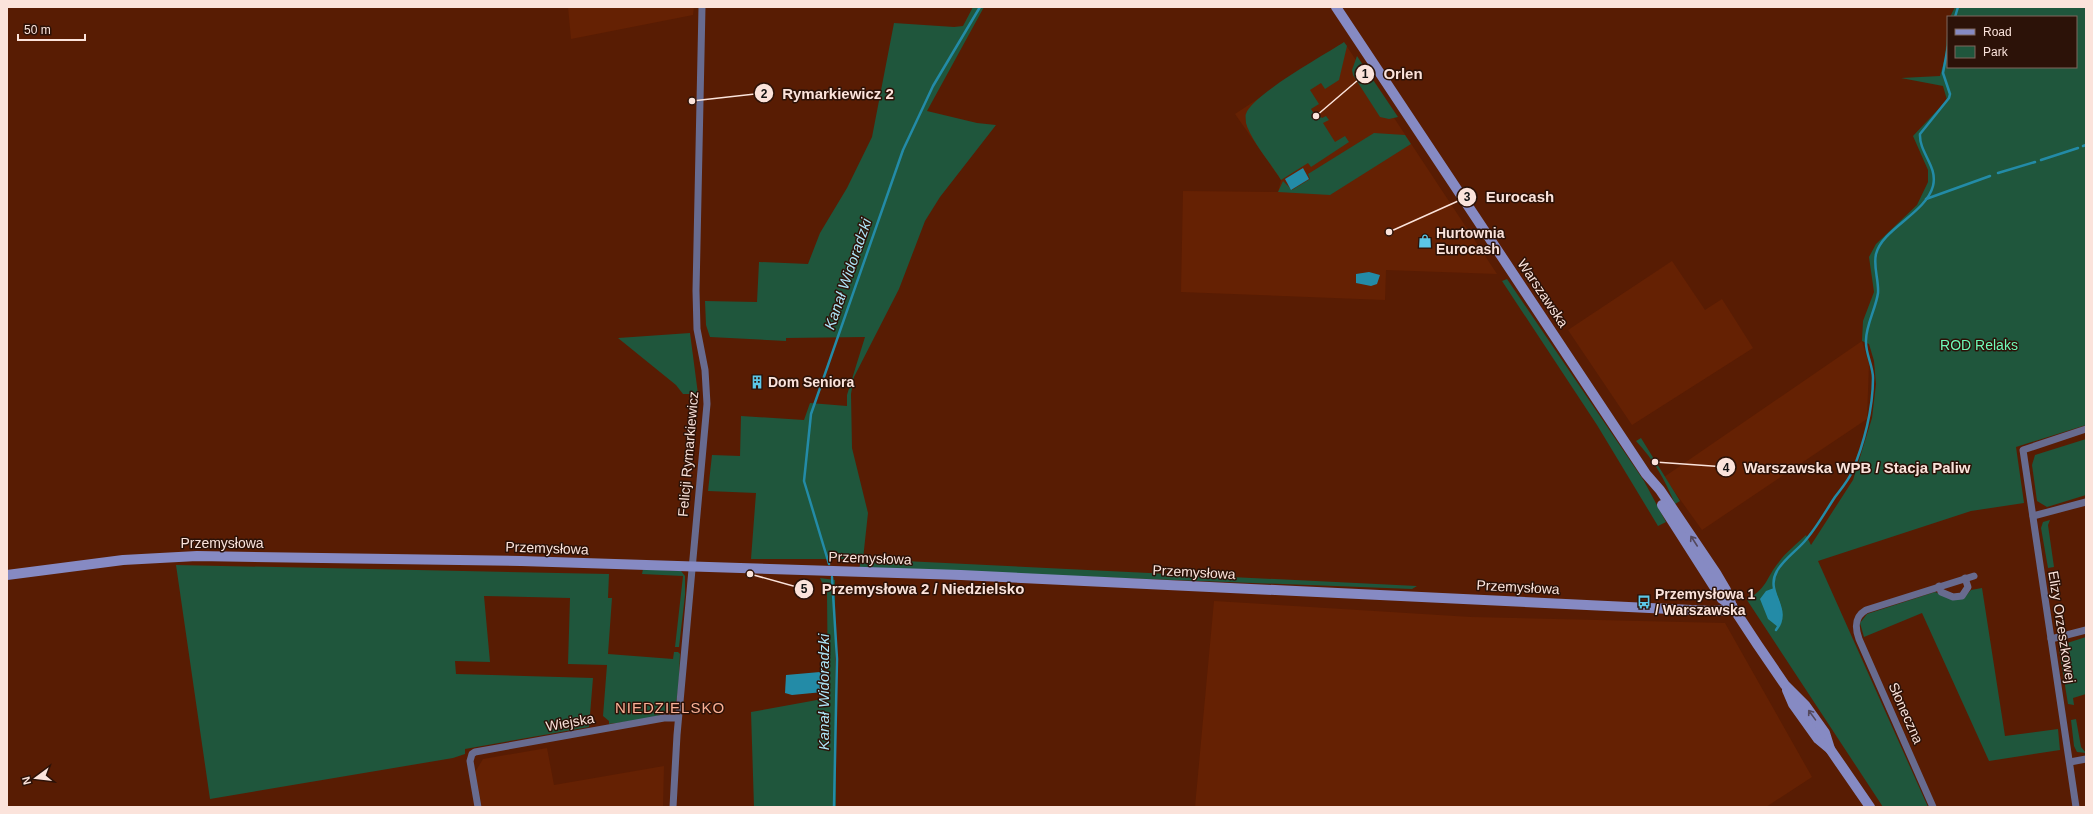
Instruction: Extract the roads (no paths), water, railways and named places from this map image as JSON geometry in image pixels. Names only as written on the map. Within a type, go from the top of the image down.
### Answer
[{"type":"street","name":"Felicji Rymarkiewicz","points":[[673,807],[678,718],[707,404],[705,370],[698,329],[696,291],[702,7]]},
{"type":"street","name":"Warszawska","points":[[1336,7],[1646,474],[1660,490],[1716,573],[1726,590],[1732,606],[1785,685],[1793,704],[1814,733],[1830,749],[1870,807]]},
{"type":"street","name":"Elizy Orzeszkowej","points":[[2076,807],[2023,450],[2086,429]]},
{"type":"street","points":[[2033,516],[2086,502]]},
{"type":"street","name":"Przemysłowa","points":[[7,575],[144,558],[197,556],[521,561],[969,575],[1712,611],[1726,610],[1732,606]]},
{"type":"street","points":[[1966,578],[1968,587],[1962,596],[1953,597],[1941,592],[1939,586],[1966,578],[1974,576]]},
{"type":"street","name":"Słoneczna","points":[[1933,807],[1859,639],[1856,628],[1857,619],[1866,610],[1939,586]]},
{"type":"street","points":[[2051,639],[2086,630]]},
{"type":"street","name":"Wiejska","points":[[478,807],[470,758],[477,751],[657,720],[678,718]]},
{"type":"street","points":[[2070,762],[2086,759]]},
{"type":"water","points":[[1303,168],[1309,179],[1291,190],[1285,179]]},
{"type":"water","points":[[1369,272],[1380,275],[1377,284],[1371,286],[1356,283],[1356,274]]},
{"type":"water","points":[[1774,588],[1782,613],[1781,622],[1778,627],[1768,619],[1760,599],[1766,591]]},
{"type":"water","points":[[820,672],[823,674],[823,692],[792,695],[785,693],[786,675]]},
{"type":"waterway","name":"Kanał Widoradzki","points":[[829,564],[804,481],[811,414],[903,150],[933,86],[980,7]]},
{"type":"waterway","points":[[1955,16],[1958,7]]},
{"type":"waterway","points":[[1776,630],[1782,615],[1774,586],[1774,579],[1777,571],[1808,537],[1846,482],[1852,472],[1864,438],[1870,414],[1873,390],[1873,373],[1866,345],[1866,334],[1878,293],[1875,264],[1876,254],[1886,237],[1913,213],[1929,196],[1933,186],[1933,172],[1922,147],[1920,134],[1949,98],[1950,94],[1943,73],[1947,51]]},
{"type":"waterway","points":[[2041,160],[2078,148]]},
{"type":"waterway","points":[[1998,173],[2035,162]]},
{"type":"waterway","points":[[1926,199],[1990,176]]},
{"type":"waterway","name":"Kanał Widoradzki","points":[[832,577],[837,659],[834,807]]},
{"type":"place","name":"Rymarkiewicz 2","points":[[692,101]]},
{"type":"place","name":"Orlen","points":[[1316,116]]},
{"type":"place","name":"Eurocash","points":[[1389,232]]},
{"type":"place","name":"Hurtownia Eurocash","points":[[1425,241]]},
{"type":"place","name":"Dom Seniora","points":[[757,382]]},
{"type":"place","name":"Warszawska WPB / Stacja Paliw","points":[[1655,462]]},
{"type":"place","name":"Przemysłowa 2 / Niedzielsko","points":[[750,574]]},
{"type":"place","name":"Przemysłowa 1 / Warszawska","points":[[1644,602]]},
{"type":"district","name":"NIEDZIELSKO","points":[[670,708]]},
{"type":"park label","name":"ROD Relaks","points":[[1979,345]]}]
